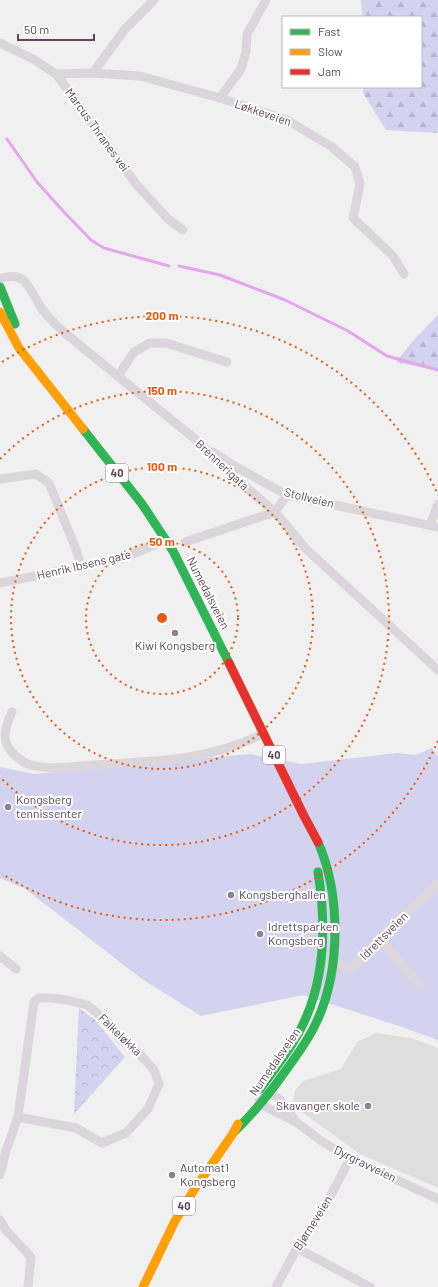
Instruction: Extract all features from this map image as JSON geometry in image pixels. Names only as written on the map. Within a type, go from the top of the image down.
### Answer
[{"type":"main road","name":"Numedalsveien","points":[[0,287],[31,363]]},
{"type":"main road","name":"Numedalsveien","points":[[0,312],[19,348],[142,504],[166,540],[193,588],[303,814],[316,836],[325,862],[332,892],[334,922],[333,965],[326,995],[314,1025],[295,1058],[250,1118],[234,1132]]},
{"type":"main road","name":"Numedalsveien","points":[[143,1287],[175,1221],[194,1190],[234,1132],[243,1112],[258,1094],[285,1054],[304,1020],[314,997],[322,963],[324,904],[318,872],[303,814]]},
{"type":"street","points":[[94,73],[125,29],[154,0]]},
{"type":"street","points":[[220,98],[241,69],[246,52],[247,34],[266,0]]},
{"type":"street","name":"Marcus Thranes vei","points":[[0,43],[35,60],[56,74],[136,184],[168,219],[183,230]]},
{"type":"street","name":"Løkkeveien","points":[[56,74],[94,73],[140,76],[220,98],[287,120],[332,147],[355,167],[360,184],[353,218],[393,256],[404,274]]},
{"type":"street","name":"Brennerigata","points":[[0,279],[9,276],[16,276],[23,279],[42,309],[52,320],[200,443],[219,464],[276,512],[305,548],[438,670]]},
{"type":"street","points":[[118,376],[134,352],[150,343],[166,342],[227,362]]},
{"type":"street","name":"Stollveien","points":[[200,443],[236,467],[287,495],[434,526],[438,504]]},
{"type":"street","points":[[0,479],[36,474],[49,483],[76,548],[81,567]]},
{"type":"street","points":[[185,542],[276,512],[287,495]]},
{"type":"street","name":"Henrik Ibsens gate","points":[[0,583],[123,558],[166,540]]},
{"type":"street","points":[[12,712],[5,726],[5,742],[12,754],[27,764],[49,767],[169,760],[219,751],[247,742],[264,733]]},
{"type":"street","name":"Idrettsveien","points":[[322,963],[351,967],[357,964],[438,884]]},
{"type":"street","points":[[381,939],[419,984]]},
{"type":"street","points":[[0,956],[16,969]]},
{"type":"street","name":"Falkeløkka","points":[[0,1175],[6,1151],[18,1116],[34,1002],[39,998],[67,1000],[87,1005],[108,1022],[121,1040],[138,1052],[154,1070],[159,1084],[148,1109],[126,1133],[102,1143],[76,1128],[18,1116]]},
{"type":"street","points":[[260,1104],[258,1094],[269,1093]]},
{"type":"street","name":"Dyrgravveien","points":[[269,1093],[281,1101],[296,1122]]},
{"type":"street","name":"Dyrgravveien","points":[[260,1104],[296,1122],[320,1140],[350,1159],[438,1198]]},
{"type":"street","name":"Bjørneveien","points":[[276,1287],[297,1248],[325,1206],[350,1159]]},
{"type":"street","points":[[0,1220],[5,1229],[31,1257],[28,1287]]},
{"type":"street","points":[[297,1248],[370,1287]]},
{"type":"shaded area","name":"Skavanger skole","points":[[376,1033],[411,1038],[438,1048],[438,1188],[360,1154],[302,1112],[293,1101],[295,1090],[303,1081],[341,1069],[357,1042]]},
{"type":"green space","points":[[361,0],[438,0],[438,133],[386,130],[363,93],[363,88],[422,88],[422,16],[362,16]]},
{"type":"green space","points":[[438,315],[438,371],[396,362],[412,342]]},
{"type":"green space","name":"Idrettsparken Kongsberg","points":[[432,748],[438,756],[438,1040],[303,995],[201,1016],[142,979],[24,888],[0,878],[0,767],[34,774],[250,754],[302,764],[397,753],[416,755]]},
{"type":"green space","points":[[79,1008],[95,1020],[125,1057],[74,1114]]},
{"type":"waterway","points":[[7,139],[37,182],[91,240],[104,248],[169,266]]},
{"type":"waterway","points":[[179,266],[220,275],[285,300],[348,331],[387,356],[438,370]]},
{"type":"traffic: fast","points":[[0,287],[15,324]]},
{"type":"traffic: fast","points":[[83,429],[142,504],[173,551],[229,663]]},
{"type":"traffic: fast","points":[[234,1132],[261,1103],[298,1054],[308,1039],[324,1002],[334,957],[335,933],[331,885],[326,863],[318,842]]},
{"type":"traffic: fast","points":[[260,1089],[301,1029],[312,1002],[317,984],[323,928],[321,891],[318,872]]},
{"type":"traffic: slow","points":[[0,312],[19,348],[83,429]]},
{"type":"traffic: slow","points":[[143,1287],[175,1221],[238,1124]]},
{"type":"traffic: jam","points":[[229,663],[318,842]]},
{"type":"place","name":"Kiwi Kongsberg","points":[[175,633]]},
{"type":"place","name":"Kongsberg tennissenter","points":[[8,807]]},
{"type":"place","name":"Kongsberghallen","points":[[231,895]]},
{"type":"place","name":"Idrettsparken Kongsberg","points":[[260,934]]},
{"type":"place","name":"Skavanger skole","points":[[368,1106]]},
{"type":"place","name":"Automat1 Kongsberg","points":[[172,1175]]}]
